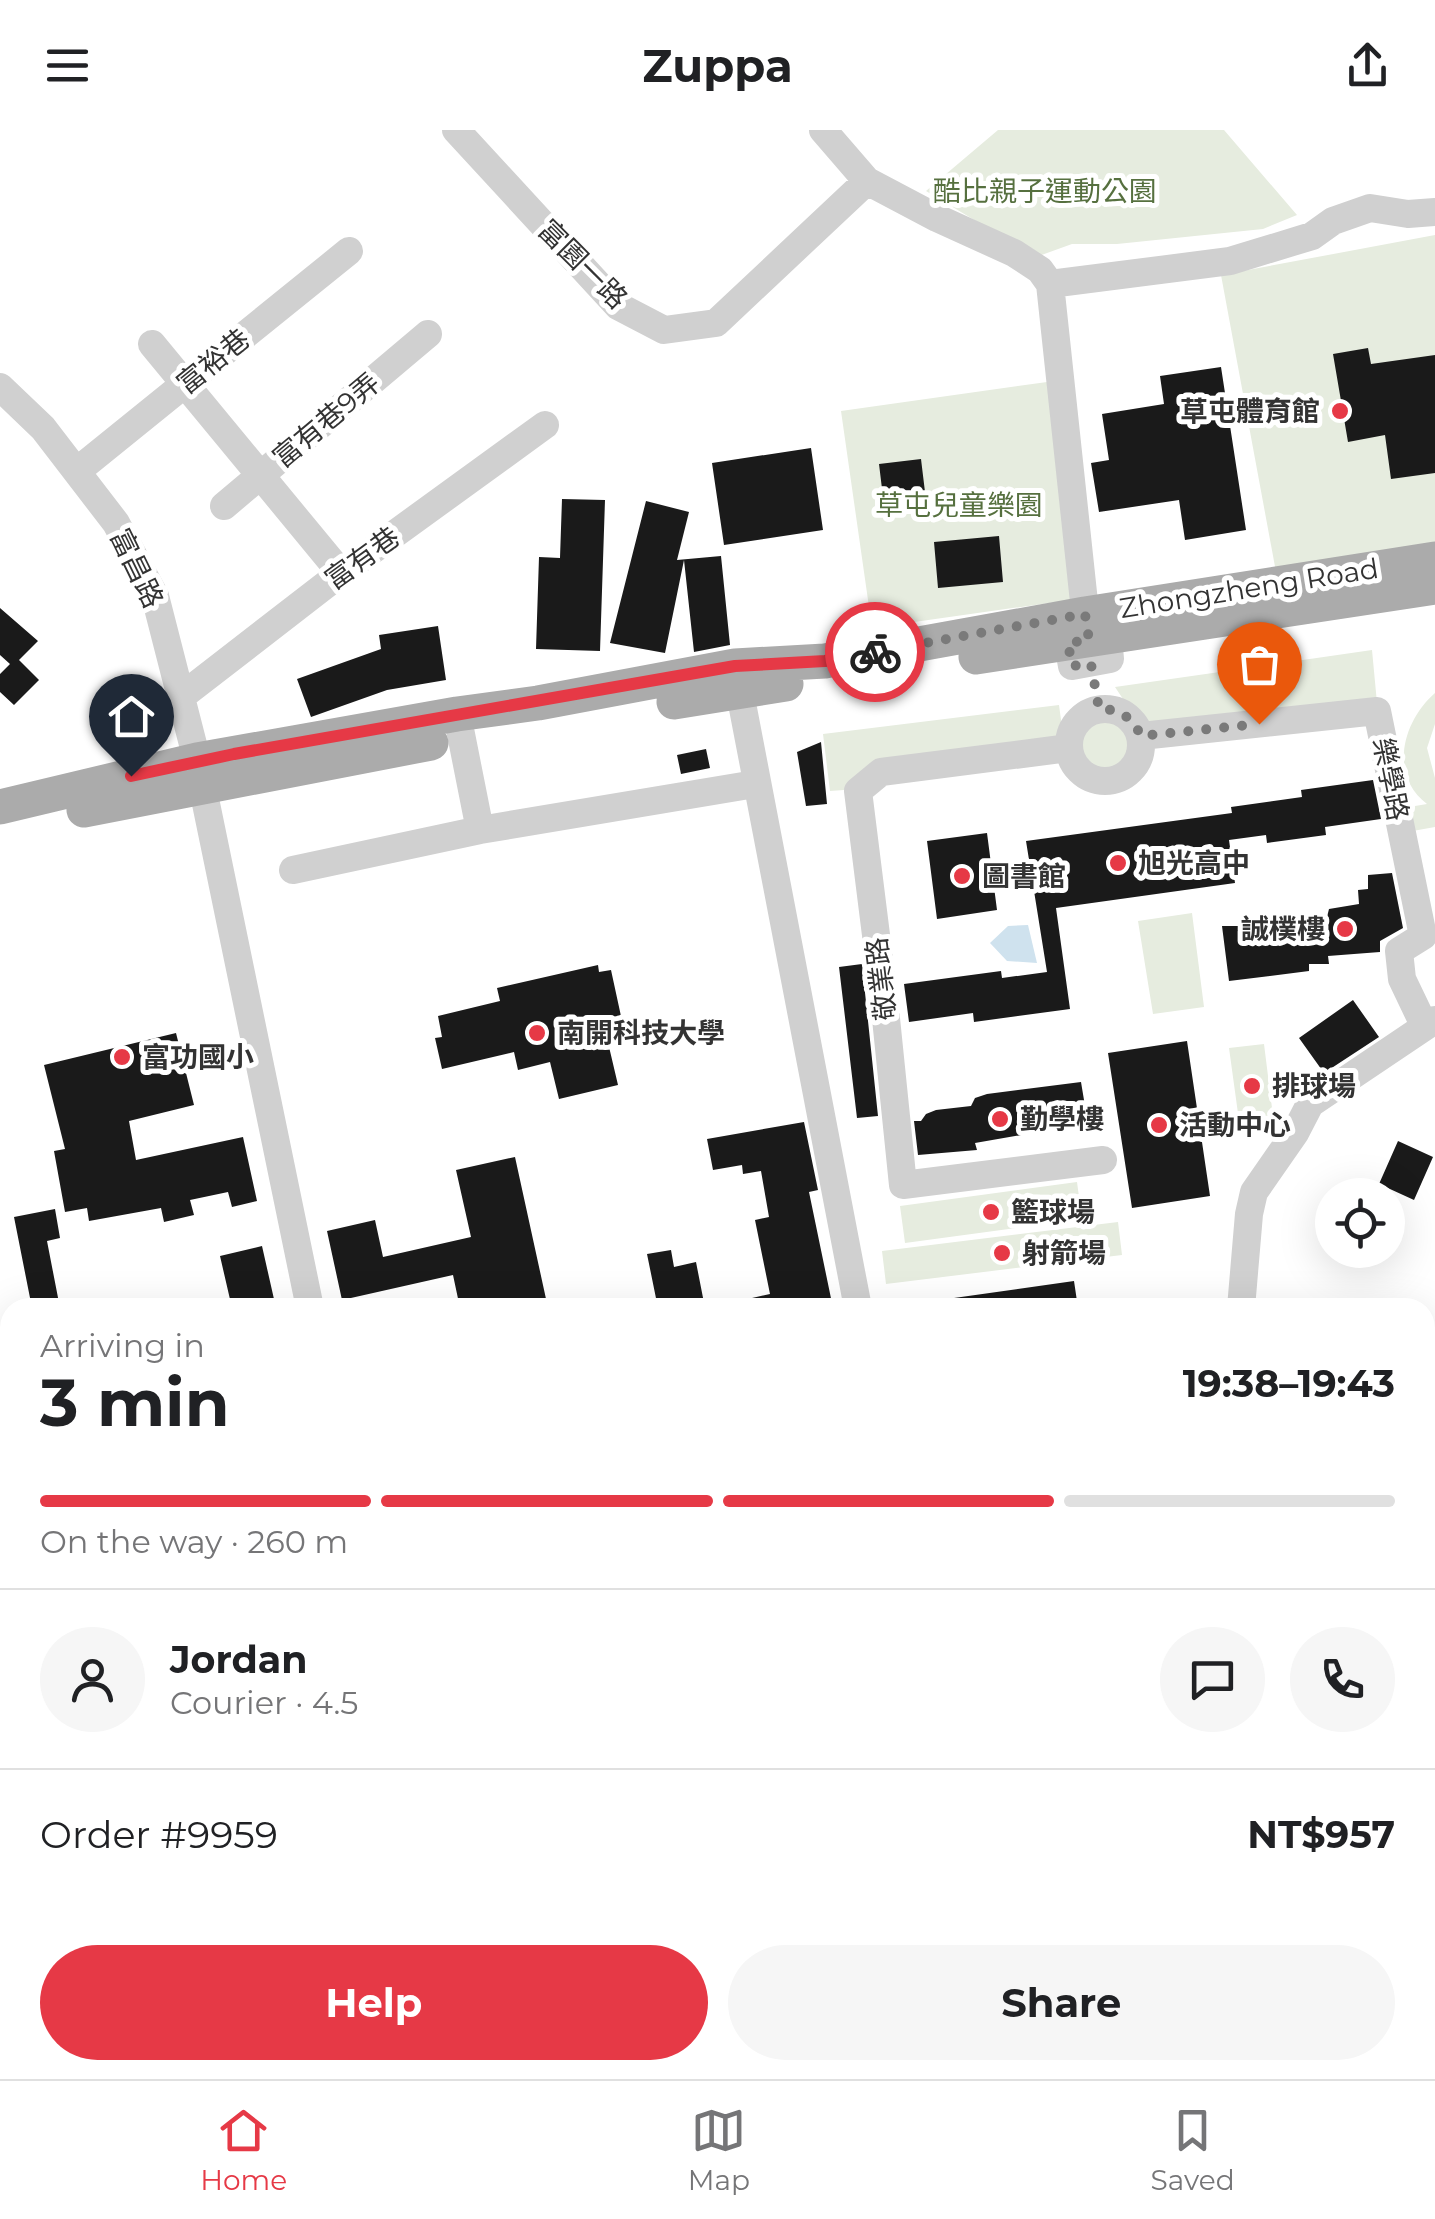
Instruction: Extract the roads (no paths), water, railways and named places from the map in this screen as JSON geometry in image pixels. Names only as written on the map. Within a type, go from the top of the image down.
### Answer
[{"type":"main road","name":"Zhongzheng Road","points":[[1088,640],[1435,560]]},
{"type":"main road","name":"Zhongzheng Road","points":[[0,806],[460,725],[538,703],[1088,640],[1435,587]]},
{"type":"main road","name":"Zhongzheng Road","points":[[0,828],[199,773]]},
{"type":"street","name":"富園一路","points":[[456,130],[618,306],[664,330],[716,323],[867,181]]},
{"type":"street","points":[[823,130],[867,181],[1014,253],[1040,270],[1050,284],[1088,640],[1099,709]]},
{"type":"street","points":[[1050,284],[1230,261],[1312,236],[1334,222],[1370,208],[1408,214],[1435,212]]},
{"type":"street","name":"富裕巷","points":[[77,472],[348,252]]},
{"type":"street","name":"富有巷9弄","points":[[224,506],[428,334]]},
{"type":"street","points":[[152,344],[341,573]]},
{"type":"street","name":"富昌路","points":[[0,387],[44,428],[116,522],[155,596],[199,773],[308,1298]]},
{"type":"street","name":"富有巷","points":[[182,696],[341,573],[545,425]]},
{"type":"street","points":[[737,678],[856,1298]]},
{"type":"street","points":[[1099,709],[1119,712],[1141,736],[1134,768],[1112,781],[1100,782],[1078,770],[1069,748],[1076,724],[1099,709]]},
{"type":"street","name":"樂學路","points":[[1141,736],[1378,711],[1423,936],[1399,951],[1402,979],[1430,1022]]},
{"type":"street","points":[[460,725],[480,830]]},
{"type":"street","name":"敬業路","points":[[1069,748],[881,772],[858,790],[903,1185],[1103,1160]]},
{"type":"street","points":[[293,870],[480,830],[755,784]]},
{"type":"street","points":[[1242,1298],[1254,1192],[1295,1134],[1310,1104],[1430,1022]]},
{"type":"water","points":[[1028,925],[1037,963],[1007,961],[990,943],[1008,926]]},
{"type":"place","name":"草屯體育館","points":[[1340,411]]},
{"type":"place","name":"旭光高中","points":[[1118,863]]},
{"type":"place","name":"圖書館","points":[[962,876]]},
{"type":"place","name":"誠樸樓","points":[[1345,929]]},
{"type":"place","name":"南開科技大學","points":[[537,1033]]},
{"type":"place","name":"富功國小","points":[[122,1057]]},
{"type":"place","name":"排球場","points":[[1252,1086]]},
{"type":"place","name":"勤學樓","points":[[1000,1119]]},
{"type":"place","name":"活動中心","points":[[1159,1125]]},
{"type":"place","name":"籃球場","points":[[991,1212]]},
{"type":"place","name":"射箭場","points":[[1002,1253]]},
{"type":"park label","name":"酷比親子運動公園","points":[[1045,191]]},
{"type":"park label","name":"草屯兒童樂園","points":[[959,505]]}]
